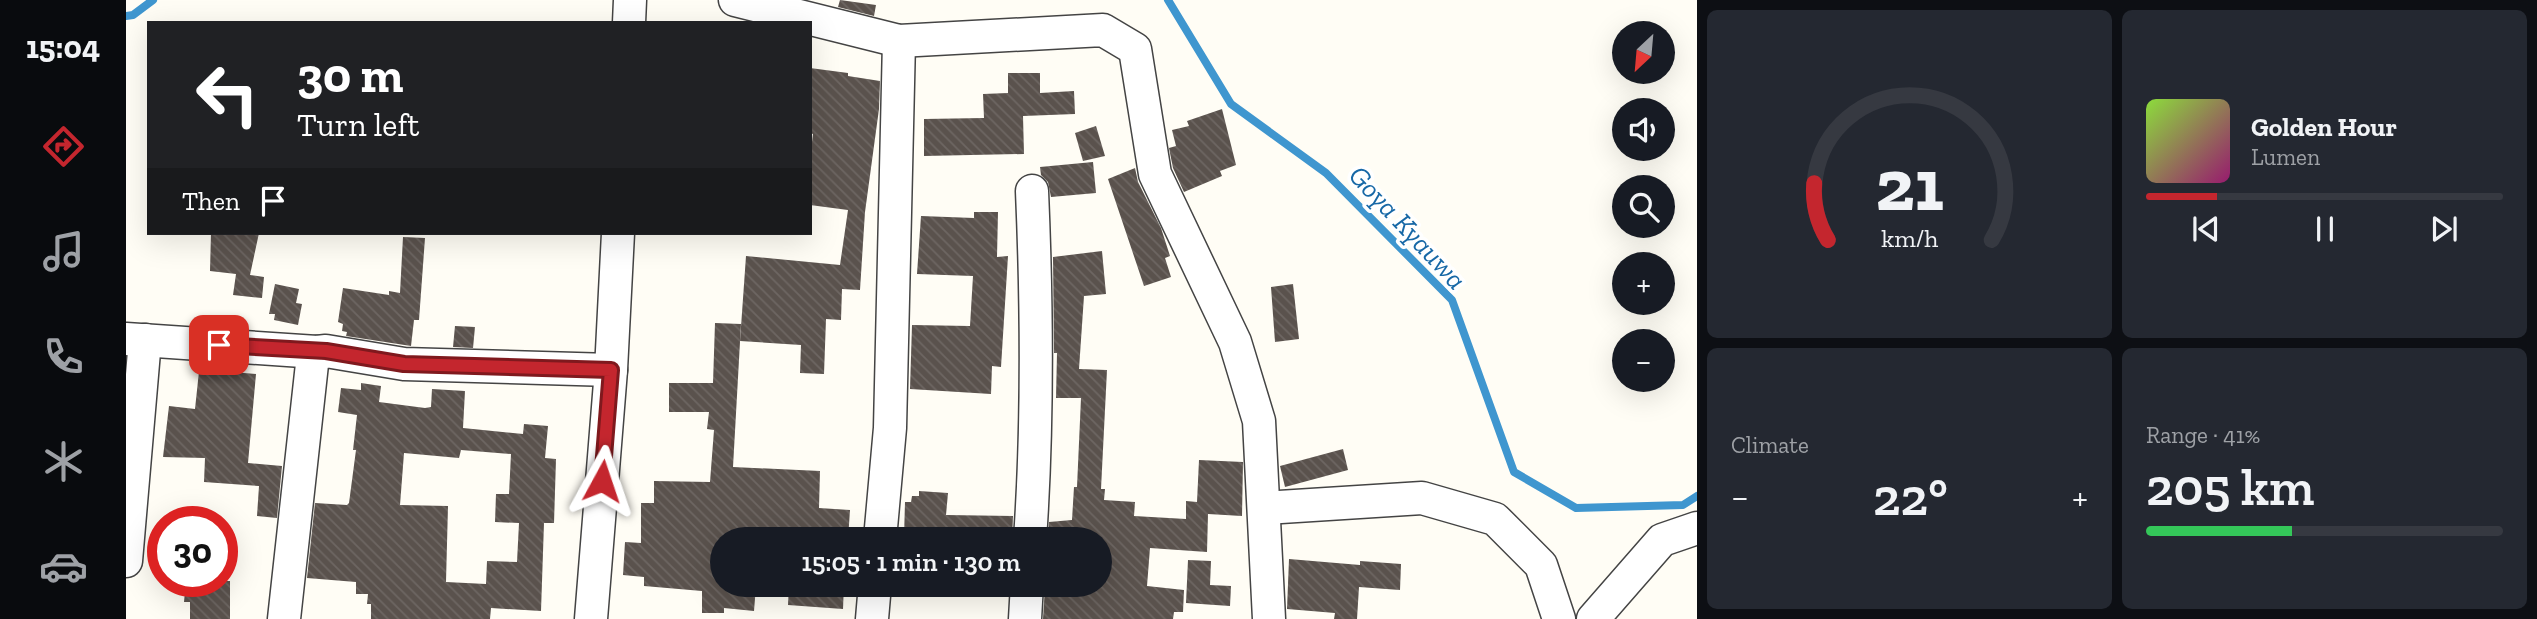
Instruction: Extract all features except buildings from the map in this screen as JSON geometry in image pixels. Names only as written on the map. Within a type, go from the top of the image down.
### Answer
[{"type":"street","points":[[629,21],[631,0]]},
{"type":"street","points":[[735,0],[899,41],[1103,30],[1135,49],[1155,174],[1235,342],[1259,421],[1269,619]]},
{"type":"street","points":[[881,527],[890,428],[899,41]]},
{"type":"street","points":[[1031,527],[1034,480],[1035,264],[1032,191]]},
{"type":"street","points":[[590,619],[611,370],[618,235]]},
{"type":"street","points":[[126,561],[136,340],[326,351],[404,364],[611,370]]},
{"type":"street","points":[[284,619],[312,364],[317,352]]},
{"type":"street","points":[[1264,508],[1422,498],[1495,519],[1541,565],[1559,619]]},
{"type":"street","points":[[1593,619],[1662,540],[1697,528]]},
{"type":"street","points":[[872,619],[874,597]]},
{"type":"street","points":[[1025,619],[1026,597]]},
{"type":"waterway","name":"Goya Kyauwa","points":[[126,16],[133,15],[153,0]]},
{"type":"waterway","name":"Goya Kyauwa","points":[[1168,0],[1231,104],[1326,173],[1452,300],[1514,472],[1576,508],[1683,505],[1697,496]]},
{"type":"route","points":[[219,345],[326,351],[404,364],[611,370],[602,481]]}]
